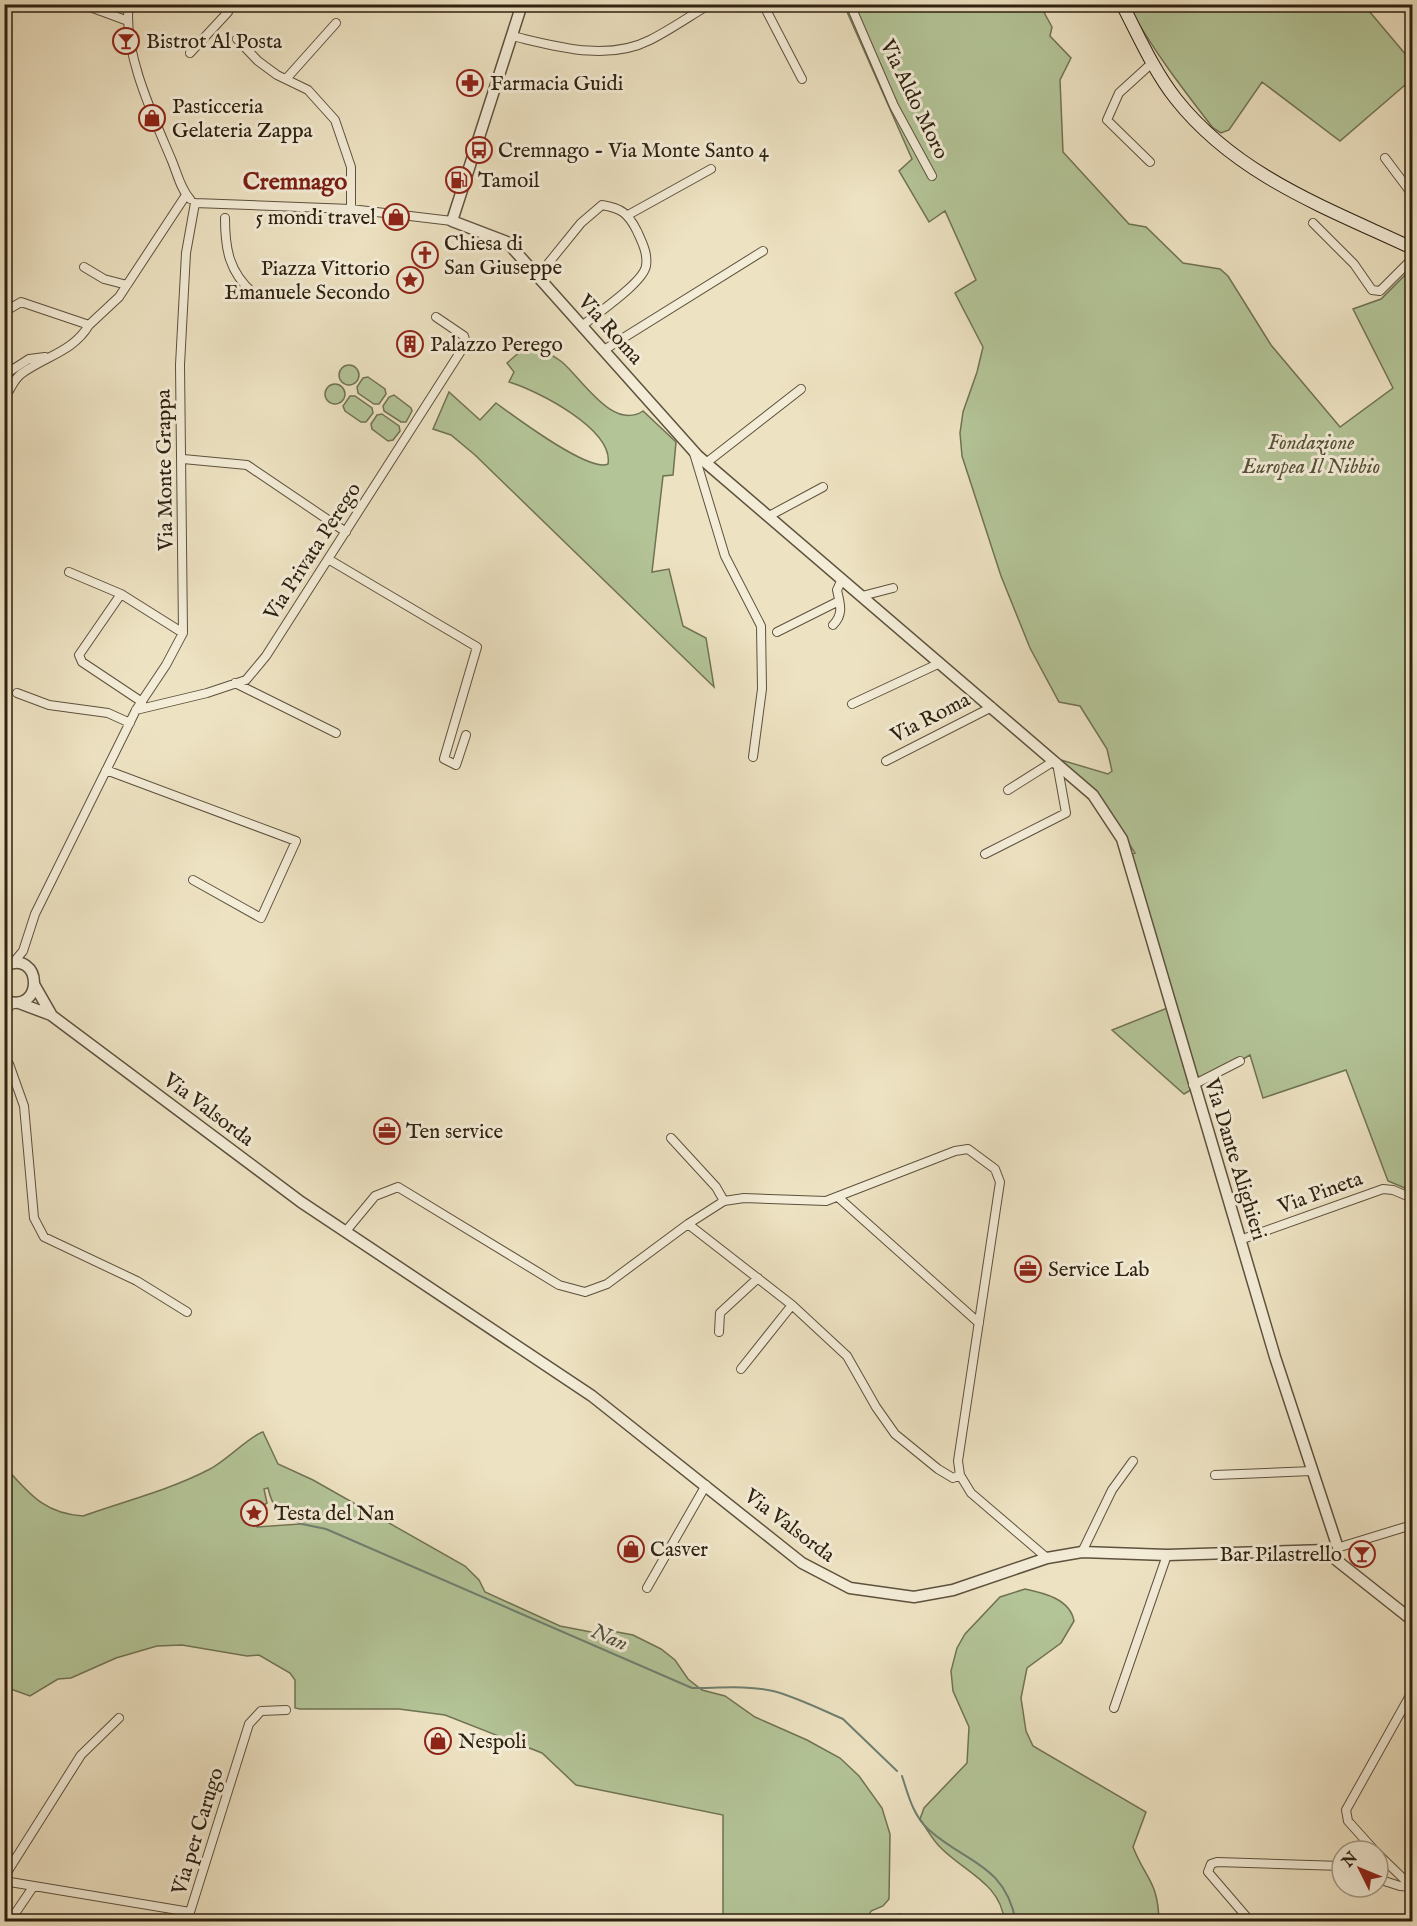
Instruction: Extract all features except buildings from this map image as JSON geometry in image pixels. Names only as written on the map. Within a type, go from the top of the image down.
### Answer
[{"type":"main road","points":[[1122,4],[1152,63],[1176,99],[1205,132],[1243,164],[1283,189],[1413,248]]},
{"type":"street","points":[[82,4],[128,21]]},
{"type":"street","points":[[129,4],[128,21],[136,63],[186,195],[195,203]]},
{"type":"street","points":[[190,53],[227,8],[234,4]]},
{"type":"street","points":[[452,221],[522,4]]},
{"type":"street","points":[[512,36],[567,49],[618,49],[650,40],[710,4]]},
{"type":"street","points":[[762,4],[802,79]]},
{"type":"street","name":"Via Aldo Moro","points":[[850,4],[894,106],[932,176]]},
{"type":"street","points":[[286,79],[336,23]]},
{"type":"street","points":[[237,39],[258,61],[308,90],[335,120],[351,167],[351,209]]},
{"type":"street","points":[[1150,162],[1107,120],[1119,93],[1152,63]]},
{"type":"street","points":[[1385,158],[1413,194]]},
{"type":"street","points":[[628,215],[711,169]]},
{"type":"street","points":[[4,397],[19,375],[69,348],[81,338],[89,325],[119,297],[186,195]]},
{"type":"street","name":"Via Roma","points":[[195,203],[351,209],[452,221],[507,242],[706,463],[992,707],[1093,795],[1105,809]]},
{"type":"street","name":"Via Monte Grappa","points":[[28,967],[26,944],[33,919],[136,710],[166,665],[183,633],[183,459],[180,365],[186,253],[195,203]]},
{"type":"street","points":[[538,276],[580,223],[602,206],[620,208],[628,215],[645,248],[646,268],[633,285],[582,326]]},
{"type":"street","points":[[225,218],[227,256],[241,282],[253,293]]},
{"type":"street","points":[[1313,223],[1354,264],[1372,290],[1380,291],[1413,260]]},
{"type":"street","points":[[604,350],[763,251]]},
{"type":"street","points":[[84,267],[104,279],[127,285]]},
{"type":"street","points":[[4,312],[21,302],[89,325]]},
{"type":"street","name":"Via Privata Perego","points":[[136,710],[207,693],[246,680],[266,656],[466,343],[464,336],[436,317]]},
{"type":"street","points":[[4,375],[29,359],[52,356]]},
{"type":"street","points":[[706,463],[801,389]]},
{"type":"street","points":[[693,450],[725,556],[761,626],[762,689],[753,757]]},
{"type":"street","points":[[183,459],[247,465],[346,532]]},
{"type":"street","points":[[770,516],[823,487]]},
{"type":"street","points":[[328,559],[477,646],[444,759],[456,765],[466,735]]},
{"type":"street","points":[[69,572],[121,594],[183,633]]},
{"type":"street","points":[[833,625],[839,619],[842,609],[837,590],[842,579]]},
{"type":"street","points":[[862,596],[893,588]]},
{"type":"street","points":[[121,594],[79,659],[142,702]]},
{"type":"street","points":[[777,632],[839,601]]},
{"type":"street","name":"Via Roma","points":[[852,704],[940,663]]},
{"type":"street","points":[[235,683],[336,733]]},
{"type":"street","points":[[17,693],[49,705],[108,713],[130,723]]},
{"type":"street","name":"Via Roma","points":[[886,761],[992,707]]},
{"type":"street","points":[[985,854],[1066,813],[1055,762],[1008,790]]},
{"type":"street","points":[[106,770],[296,841],[261,918],[193,880]]},
{"type":"street","name":"Via Dante Alighieri","points":[[1105,809],[1122,839],[1240,1240],[1330,1522],[1335,1551]]},
{"type":"street","name":"Via Monte Grappa","points":[[9,964],[26,944]]},
{"type":"street","points":[[9,964],[28,967]]},
{"type":"street","name":"Via Valsorda","points":[[28,967],[33,972],[35,986],[51,1015]]},
{"type":"street","points":[[4,1013],[11,1005],[30,997],[35,986]]},
{"type":"street","name":"Via Valsorda","points":[[4,1000],[51,1015],[301,1202],[592,1396],[802,1563],[850,1588],[914,1597],[952,1590],[1047,1558],[1082,1552],[1167,1555],[1335,1551]]},
{"type":"street","points":[[4,1061],[9,1064],[24,1106],[34,1218],[44,1237],[137,1281],[187,1312]]},
{"type":"street","points":[[1193,1085],[1240,1061]]},
{"type":"street","points":[[670,1138],[716,1187],[724,1201]]},
{"type":"street","points":[[346,1231],[375,1196],[398,1187],[559,1285],[585,1292],[607,1284],[688,1224],[724,1201],[744,1198],[826,1201],[839,1198],[955,1150],[968,1149],[982,1157],[995,1169],[1000,1182],[958,1461],[960,1475],[971,1494],[1047,1558]]},
{"type":"street","name":"Via Pineta","points":[[1240,1240],[1383,1189],[1393,1190],[1413,1198]]},
{"type":"street","points":[[839,1198],[979,1323]]},
{"type":"street","points":[[688,1224],[792,1305],[847,1356],[876,1407],[895,1434],[938,1469],[953,1478],[960,1475]]},
{"type":"street","points":[[719,1332],[720,1313],[758,1278]]},
{"type":"street","points":[[741,1369],[792,1305]]},
{"type":"street","points":[[1082,1552],[1112,1490],[1133,1461]]},
{"type":"street","points":[[1215,1475],[1312,1471]]},
{"type":"street","points":[[646,1588],[706,1485]]},
{"type":"street","points":[[1413,1525],[1356,1542],[1335,1551],[1358,1576],[1413,1620]]},
{"type":"street","points":[[1114,1708],[1167,1555]]},
{"type":"street","points":[[1365,1839],[1348,1821],[1346,1810],[1413,1692]]},
{"type":"street","name":"Via per Carugo","points":[[4,1879],[33,1887],[190,1912],[249,1724],[261,1711],[286,1710]]},
{"type":"street","points":[[4,1879],[81,1755],[119,1718]]},
{"type":"street","points":[[1251,1922],[1208,1872],[1211,1864],[1330,1866]]},
{"type":"street","points":[[1390,1865],[1412,1887],[1390,1883]]},
{"type":"street","points":[[4,1915],[12,1918],[33,1887]]},
{"type":"green space","name":"Fondazione Europea Il Nibbio","points":[[844,5],[1040,5],[1052,27],[1050,36],[1071,58],[1060,80],[1063,152],[1129,224],[1146,227],[1183,263],[1220,269],[1228,276],[1271,345],[1340,427],[1393,388],[1353,309],[1381,299],[1412,268],[1412,1191],[1388,1181],[1346,1070],[1263,1098],[1250,1055],[1184,1094],[1112,1030],[1175,1005],[1128,855],[1135,853],[1096,792],[1061,760],[1108,774],[1112,771],[1107,749],[1080,706],[1059,702],[1030,648],[1001,576],[962,456],[960,433],[963,412],[983,347],[955,293],[976,280],[945,211],[929,222],[899,171],[912,159]]},
{"type":"green space","points":[[1128,5],[1364,5],[1412,62],[1412,79],[1340,141],[1262,82],[1229,130],[1221,133],[1213,128],[1179,83]]},
{"type":"green space","points":[[530,343],[562,362],[609,409],[620,414],[632,415],[643,411],[676,442],[673,475],[663,476],[652,572],[669,569],[683,626],[706,638],[714,687],[475,455],[451,435],[433,429],[449,392],[480,420],[496,403],[569,452],[598,464],[608,464],[607,451],[599,438],[586,425],[554,402],[509,382],[514,372],[507,363]]},
{"type":"green space","points":[[349,365],[356,368],[359,375],[356,382],[349,385],[342,382],[339,375],[342,368]]},
{"type":"green space","points":[[368,377],[385,389],[386,394],[379,404],[374,404],[358,393],[357,387],[363,378]]},
{"type":"green space","points":[[335,384],[342,387],[345,394],[342,401],[335,404],[328,401],[325,394],[328,387]]},
{"type":"green space","points":[[394,395],[411,408],[412,411],[406,422],[401,422],[384,411],[383,406],[389,397]]},
{"type":"green space","points":[[350,396],[355,396],[372,408],[373,413],[366,422],[361,422],[345,411],[343,406]]},
{"type":"green space","points":[[382,414],[399,426],[400,431],[393,440],[388,441],[372,429],[371,424],[377,415]]},
{"type":"green space","points":[[263,1432],[278,1464],[313,1480],[465,1566],[479,1580],[485,1592],[560,1626],[596,1633],[612,1631],[633,1635],[661,1649],[675,1660],[688,1679],[702,1690],[725,1696],[755,1717],[807,1740],[840,1758],[859,1776],[882,1808],[890,1834],[889,1899],[883,1906],[871,1911],[866,1921],[723,1921],[723,1815],[576,1785],[542,1753],[445,1715],[399,1709],[295,1708],[295,1680],[290,1673],[259,1655],[247,1656],[182,1645],[157,1646],[116,1658],[71,1678],[58,1679],[30,1696],[5,1687],[5,1467],[38,1500],[58,1511],[83,1516],[195,1476],[216,1465]],"holes":[[[268,1488],[270,1496],[280,1511],[301,1524],[257,1527],[257,1513],[267,1503],[264,1489]]]},
{"type":"green space","points":[[1025,1589],[1048,1595],[1062,1602],[1072,1613],[1074,1621],[1061,1643],[1027,1668],[1021,1698],[1026,1731],[1033,1746],[1146,1812],[1133,1847],[1154,1889],[1159,1921],[1004,1921],[1002,1908],[989,1888],[939,1846],[920,1819],[924,1808],[967,1763],[969,1727],[953,1691],[951,1671],[957,1648],[965,1634],[1000,1597]]},
{"type":"green space","points":[[899,1914],[912,1917],[915,1921],[883,1921]]},
{"type":"waterway","name":"Nan","points":[[302,1524],[326,1529],[692,1688],[763,1689],[808,1703],[843,1719],[897,1771]]},
{"type":"waterway","name":"Nan","points":[[902,1776],[912,1804],[923,1824],[993,1876],[1011,1903],[1016,1922]]},
{"type":"place","name":"Bistrot Al Posta","points":[[126,41]]},
{"type":"place","name":"Farmacia Guidi","points":[[470,83]]},
{"type":"place","name":"Pasticceria Gelateria Zappa","points":[[152,118]]},
{"type":"place","name":"Cremnago - Via Monte Santo 4","points":[[479,150]]},
{"type":"place","name":"Tamoil","points":[[459,180]]},
{"type":"place","name":"5 mondi travel","points":[[396,217]]},
{"type":"place","name":"Chiesa di San Giuseppe","points":[[425,255]]},
{"type":"place","name":"Piazza Vittorio Emanuele Secondo","points":[[410,280]]},
{"type":"place","name":"Palazzo Perego","points":[[410,344]]},
{"type":"place","name":"Ten service","points":[[387,1131]]},
{"type":"place","name":"Service Lab","points":[[1028,1269]]},
{"type":"place","name":"Testa del Nan","points":[[254,1513]]},
{"type":"place","name":"Casver","points":[[631,1549]]},
{"type":"place","name":"Bar Pilastrello","points":[[1362,1554]]},
{"type":"place","name":"Nespoli","points":[[438,1741]]},
{"type":"district","name":"Cremnago","points":[[295,181]]}]
